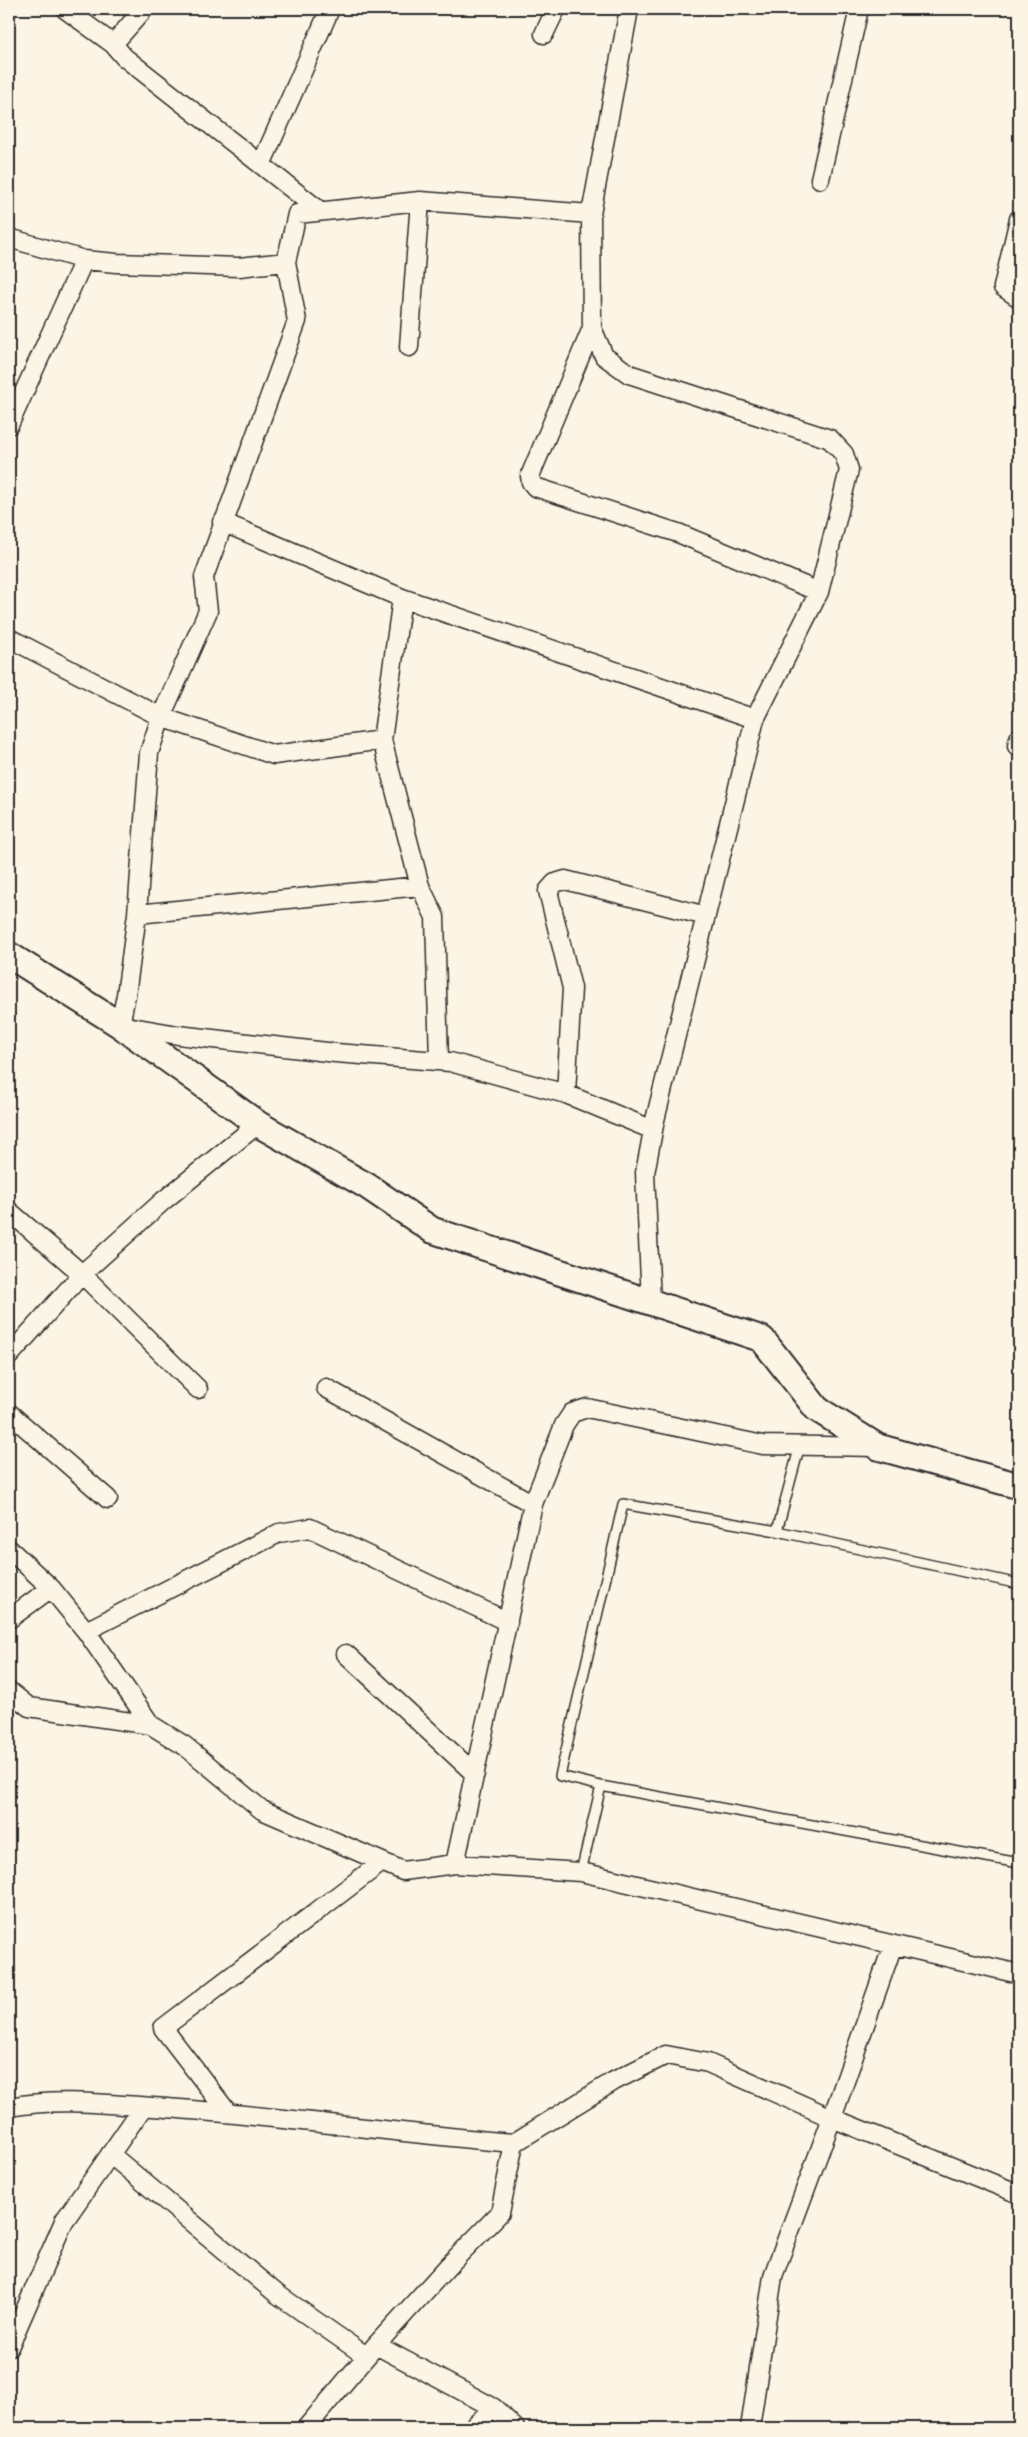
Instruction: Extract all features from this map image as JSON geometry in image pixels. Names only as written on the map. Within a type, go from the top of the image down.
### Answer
[{"type":"street","points":[[65,9],[113,44],[124,57],[320,211]]},
{"type":"street","points":[[113,44],[144,9]]},
{"type":"street","points":[[261,164],[330,9]]},
{"type":"street","points":[[544,34],[556,9]]},
{"type":"street","points":[[629,9],[591,214],[592,328],[604,356],[629,374],[830,439],[844,454],[849,470],[819,592],[755,719],[653,1130],[645,1173],[651,1302]]},
{"type":"street","points":[[820,179],[859,9]]},
{"type":"street","points":[[120,1025],[137,914],[149,753],[161,717],[208,611],[204,577],[222,522],[297,321],[286,262],[297,214],[420,201],[591,214]]},
{"type":"street","points":[[409,347],[420,201]]},
{"type":"street","points":[[1019,219],[1002,287],[1019,298]]},
{"type":"street","points":[[9,238],[84,260],[116,264],[239,267],[286,262]]},
{"type":"street","points":[[9,425],[84,260]]},
{"type":"street","points":[[592,328],[530,476],[531,482],[535,487],[678,533],[819,592]]},
{"type":"street","points":[[222,522],[402,598],[755,719]]},
{"type":"street","points":[[402,598],[382,740],[420,886],[435,917],[439,1061]]},
{"type":"street","points":[[9,638],[161,717],[274,755],[382,740]]},
{"type":"street","points":[[1019,738],[1017,746],[1019,746]]},
{"type":"street","points":[[566,1094],[572,988],[548,891],[555,883],[565,880],[706,916]]},
{"type":"street","points":[[137,914],[420,886]]},
{"type":"street","points":[[9,955],[120,1025],[258,1124],[367,1186],[432,1230],[762,1339],[817,1409],[878,1447]]},
{"type":"street","points":[[120,1025],[178,1035],[336,1053],[450,1062],[566,1094],[653,1130]]},
{"type":"street","points":[[9,1356],[82,1274],[163,1201],[258,1124]]},
{"type":"street","points":[[9,1211],[82,1274],[198,1389]]},
{"type":"street","points":[[326,1388],[533,1504]]},
{"type":"street","points":[[455,1864],[533,1504],[564,1425],[572,1414],[587,1408],[763,1444],[878,1447],[1019,1486]]},
{"type":"street","points":[[9,1413],[108,1499]]},
{"type":"street","points":[[86,1631],[279,1534],[310,1528],[508,1622]]},
{"type":"street","points":[[9,1549],[50,1588],[86,1631],[151,1725]]},
{"type":"street","points":[[9,1619],[50,1588]]},
{"type":"street","points":[[346,1654],[475,1774]]},
{"type":"street","points":[[9,1692],[29,1707],[151,1725],[185,1746],[262,1810],[403,1871],[455,1864],[581,1872],[1019,1974]]},
{"type":"street","points":[[228,2113],[163,2028],[382,1862]]},
{"type":"street","points":[[750,2428],[772,2276],[832,2118],[893,1945]]},
{"type":"street","points":[[9,2118],[15,2106],[58,2101],[228,2113],[514,2143],[614,2081],[666,2055],[708,2063],[832,2118],[1019,2194]]},
{"type":"street","points":[[9,2347],[64,2221],[143,2107]]},
{"type":"street","points":[[306,2428],[371,2351],[450,2264],[500,2213],[514,2143]]},
{"type":"street","points":[[110,2154],[277,2294],[371,2351],[494,2408],[515,2428]]},
{"type":"street","points":[[472,2428],[494,2408]]},
{"type":"lane","points":[[777,1531],[800,1445]]},
{"type":"lane","points":[[1019,1584],[777,1531],[623,1504],[560,1776],[601,1786],[1019,1863]]},
{"type":"lane","points":[[581,1872],[601,1786]]}]
